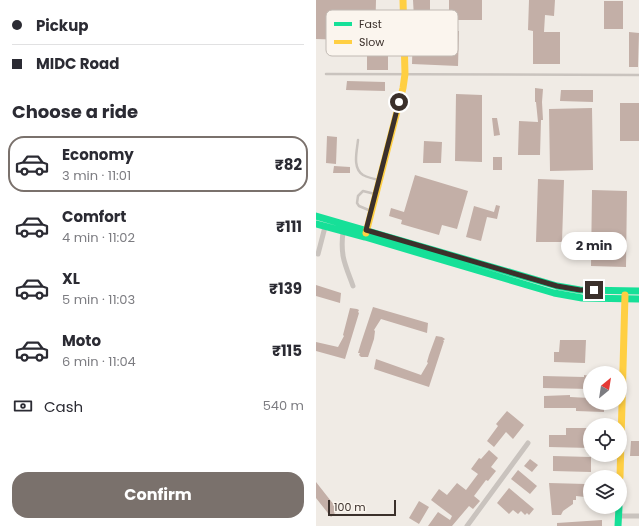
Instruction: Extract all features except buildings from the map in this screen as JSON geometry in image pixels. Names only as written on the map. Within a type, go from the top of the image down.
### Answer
[{"type":"main road","points":[[403,0],[403,10]]},
{"type":"main road","points":[[364,237],[403,88],[404,56]]},
{"type":"main road","points":[[316,216],[557,286],[580,290],[639,290]]},
{"type":"main road","points":[[316,224],[554,293],[582,298],[639,299]]},
{"type":"main road","points":[[620,470],[625,290]]},
{"type":"main road","points":[[618,516],[618,526]]},
{"type":"street","points":[[318,254],[325,227]]},
{"type":"street","points":[[343,232],[341,248],[342,257],[353,286]]},
{"type":"street","points":[[467,526],[528,443]]},
{"type":"street","points":[[618,516],[639,516]]},
{"type":"lane","points":[[326,74],[639,75]]},
{"type":"lane","points":[[358,140],[356,162],[358,170],[362,175],[379,180]]},
{"type":"lane","points":[[371,211],[359,206],[357,200],[360,193],[363,191],[375,194]]},
{"type":"traffic: fast","points":[[316,216],[557,286],[580,290],[639,291]]},
{"type":"traffic: fast","points":[[316,224],[554,293],[582,298],[639,299]]},
{"type":"traffic: fast","points":[[618,526],[619,514]]},
{"type":"traffic: slow","points":[[403,0],[403,10]]},
{"type":"traffic: slow","points":[[366,233],[403,88],[405,74],[405,56]]},
{"type":"traffic: slow","points":[[620,470],[625,295]]},
{"type":"route","points":[[399,102],[366,230],[557,286],[580,290],[594,290]]}]
